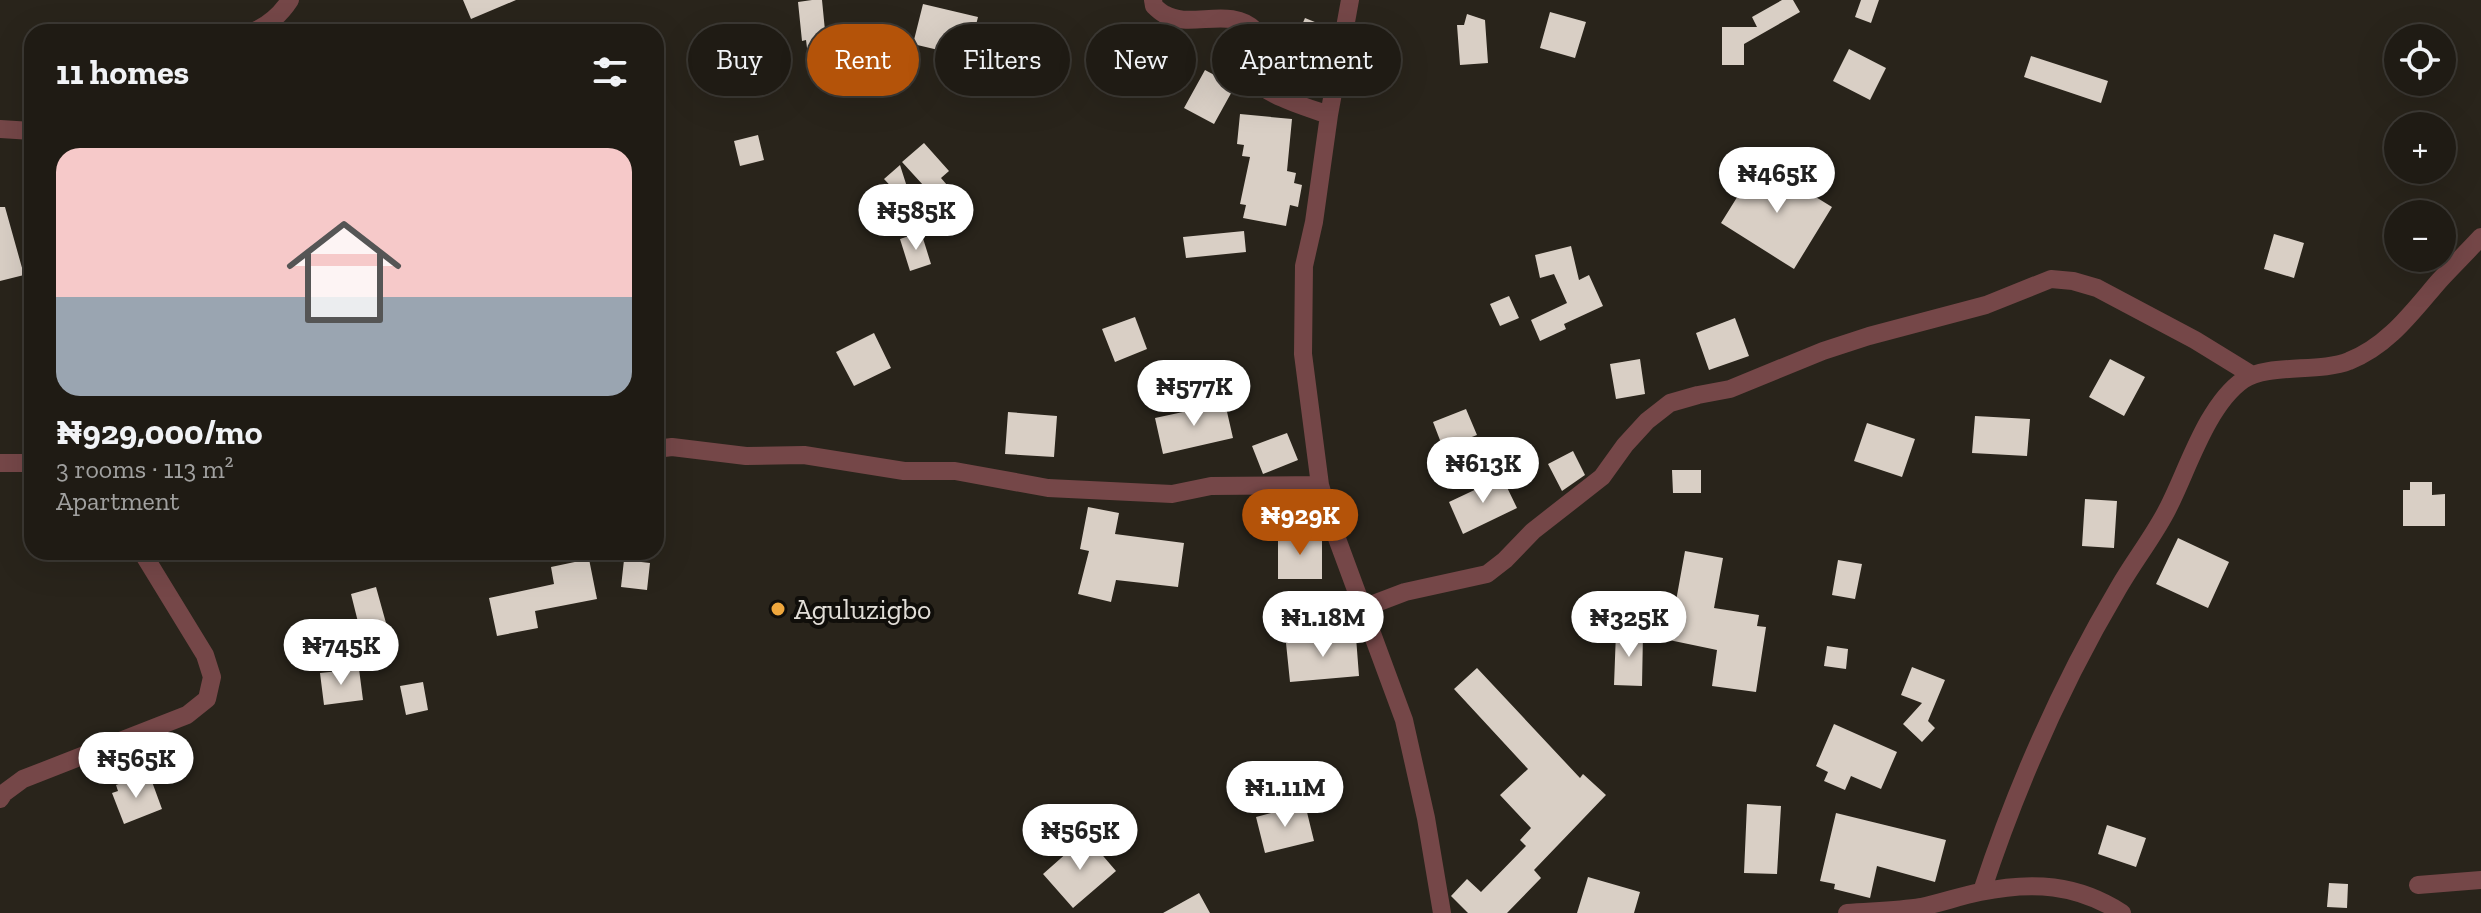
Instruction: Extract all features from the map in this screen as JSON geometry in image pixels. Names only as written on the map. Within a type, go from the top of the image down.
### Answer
[{"type":"street","points":[[266,24],[290,0]]},
{"type":"street","points":[[1153,0],[1154,6],[1165,16],[1224,18],[1250,24],[1256,31],[1250,72],[1256,83],[1281,97],[1329,115]]},
{"type":"street","points":[[1350,0],[1304,266],[1303,354],[1320,485],[1404,720],[1426,818],[1442,913]]},
{"type":"street","points":[[0,129],[24,130]]},
{"type":"street","points":[[1982,891],[2030,761],[2072,672],[2120,585],[2168,508],[2190,457],[2223,400],[2252,375],[2295,368],[2329,367],[2350,361],[2376,347],[2407,318],[2481,237]]},
{"type":"street","points":[[1363,608],[1405,592],[1487,574],[1533,531],[1602,477],[1647,421],[1670,403],[1730,389],[1823,351],[1986,305],[2051,279],[2097,288],[2195,340],[2252,375]]},
{"type":"street","points":[[664,448],[746,456],[804,455],[904,471],[955,471],[1063,489],[1172,494],[1211,486],[1320,485]]},
{"type":"street","points":[[0,463],[24,463]]},
{"type":"street","points":[[0,799],[23,779],[187,715],[207,699],[212,677],[205,655],[147,560]]},
{"type":"street","points":[[2418,885],[2481,880]]},
{"type":"street","points":[[1847,913],[1921,907],[1982,891],[2027,886],[2060,887],[2088,895],[2122,913]]},
{"type":"building","points":[[463,0],[516,0],[471,19]]},
{"type":"building","points":[[822,0],[824,24],[807,24],[807,48],[806,40],[802,41],[798,2]]},
{"type":"building","points":[[1782,0],[1793,0],[1800,12],[1744,44],[1744,65],[1722,65],[1722,27],[1757,27],[1752,17]]},
{"type":"building","points":[[1861,0],[1879,0],[1871,23],[1855,17]]},
{"type":"building","points":[[923,4],[978,17],[976,24],[935,24],[935,49],[919,45],[918,24]]},
{"type":"building","points":[[1550,12],[1586,22],[1575,58],[1540,48]]},
{"type":"building","points":[[1467,14],[1485,20],[1488,63],[1460,65],[1457,25],[1464,25]]},
{"type":"building","points":[[1305,18],[1320,24],[1302,24]]},
{"type":"building","points":[[1849,49],[1886,68],[1870,100],[1833,81]]},
{"type":"building","points":[[2031,56],[2108,81],[2101,103],[2024,77]]},
{"type":"building","points":[[1205,70],[1212,74],[1212,96],[1229,96],[1214,124],[1184,108],[1191,96],[1196,96],[1196,86]]},
{"type":"building","points":[[1240,114],[1292,119],[1287,171],[1296,173],[1294,183],[1302,185],[1298,207],[1290,205],[1286,226],[1243,218],[1246,205],[1240,204],[1250,157],[1242,156],[1244,145],[1237,144]]},
{"type":"building","points":[[758,135],[764,160],[740,166],[734,141]]},
{"type":"building","points":[[924,143],[949,171],[941,178],[947,185],[934,197],[902,162]]},
{"type":"building","points":[[1759,162],[1832,207],[1794,269],[1721,223]]},
{"type":"building","points":[[900,165],[915,212],[884,179]]},
{"type":"building","points":[[0,207],[5,207],[24,275],[0,281]]},
{"type":"building","points":[[1244,231],[1246,252],[1186,258],[1183,237]]},
{"type":"building","points":[[921,232],[931,264],[910,271],[900,239]]},
{"type":"building","points":[[2274,234],[2304,243],[2294,278],[2264,269]]},
{"type":"building","points":[[1571,246],[1579,280],[1589,275],[1603,306],[1564,324],[1566,329],[1540,341],[1531,320],[1567,303],[1554,274],[1540,278],[1535,255]]},
{"type":"building","points":[[1509,296],[1519,318],[1500,326],[1490,304]]},
{"type":"building","points":[[1135,317],[1147,349],[1115,362],[1102,329]]},
{"type":"building","points":[[1735,318],[1749,356],[1709,370],[1696,333]]},
{"type":"building","points":[[874,333],[891,368],[854,386],[836,352]]},
{"type":"building","points":[[1640,359],[1645,394],[1616,399],[1610,364]]},
{"type":"building","points":[[2110,359],[2145,377],[2124,416],[2089,397]]},
{"type":"building","points":[[1225,403],[1233,438],[1163,454],[1155,418]]},
{"type":"building","points":[[1466,409],[1477,435],[1443,448],[1433,422]]},
{"type":"building","points":[[1008,412],[1057,416],[1054,457],[1005,454]]},
{"type":"building","points":[[1975,416],[2030,419],[2027,456],[1972,453]]},
{"type":"building","points":[[1867,423],[1915,439],[1902,477],[1854,461]]},
{"type":"building","points":[[1287,433],[1298,460],[1263,474],[1252,446]]},
{"type":"building","points":[[1573,451],[1585,475],[1562,491],[1548,464]]},
{"type":"building","points":[[1672,470],[1701,470],[1701,493],[1673,493]]},
{"type":"building","points":[[1502,477],[1517,508],[1463,534],[1449,502]]},
{"type":"building","points":[[2410,482],[2432,482],[2432,495],[2445,494],[2445,526],[2403,526],[2403,490],[2410,490]]},
{"type":"building","points":[[2085,499],[2117,501],[2114,548],[2082,546]]},
{"type":"building","points":[[1088,507],[1119,513],[1115,534],[1184,543],[1178,587],[1116,580],[1111,602],[1078,594],[1089,551],[1080,549]]},
{"type":"building","points":[[1322,535],[1322,579],[1278,579],[1278,536]]},
{"type":"building","points":[[2178,538],[2229,562],[2208,608],[2156,584]]},
{"type":"building","points":[[1685,551],[1723,558],[1714,608],[1759,615],[1757,626],[1766,627],[1756,692],[1712,686],[1717,650],[1669,640]]},
{"type":"building","points":[[589,560],[597,599],[535,611],[538,628],[497,636],[489,598],[554,584],[551,567]]},
{"type":"building","points":[[624,560],[650,563],[647,590],[621,587]]},
{"type":"building","points":[[1838,560],[1862,564],[1855,599],[1832,595]]},
{"type":"building","points":[[376,587],[386,623],[360,630],[351,594]]},
{"type":"building","points":[[1616,632],[1643,633],[1642,686],[1614,685]]},
{"type":"building","points":[[1356,637],[1359,676],[1290,682],[1286,643]]},
{"type":"building","points":[[1827,646],[1848,649],[1846,669],[1824,666]]},
{"type":"building","points":[[1912,667],[1945,680],[1928,721],[1935,728],[1922,742],[1903,724],[1922,703],[1901,695]]},
{"type":"building","points":[[1477,668],[1580,778],[1583,774],[1606,795],[1534,870],[1541,878],[1507,913],[1468,913],[1451,896],[1467,879],[1481,892],[1526,846],[1520,840],[1531,828],[1500,795],[1528,769],[1454,689]]},
{"type":"building","points":[[359,669],[363,700],[324,705],[320,673]]},
{"type":"building","points":[[423,682],[428,710],[406,715],[400,686]]},
{"type":"building","points":[[1834,724],[1897,752],[1881,789],[1851,776],[1845,790],[1824,781],[1828,772],[1816,766]]},
{"type":"building","points":[[137,777],[139,783],[151,779],[162,809],[124,824],[112,793],[118,791],[116,785]]},
{"type":"building","points":[[1305,804],[1314,841],[1265,853],[1256,817]]},
{"type":"building","points":[[1747,804],[1781,806],[1777,874],[1744,873]]},
{"type":"building","points":[[1836,813],[1946,840],[1935,882],[1877,866],[1870,898],[1834,889],[1835,884],[1820,881]]},
{"type":"building","points":[[2107,825],[2146,838],[2136,867],[2098,854]]},
{"type":"building","points":[[1086,836],[1116,871],[1073,908],[1043,874]]},
{"type":"building","points":[[1588,877],[1640,892],[1634,913],[1577,913]]},
{"type":"building","points":[[2329,883],[2348,884],[2347,908],[2327,907]]},
{"type":"building","points":[[1199,893],[1210,913],[1163,913]]},
{"type":"place","name":"Aguluzigbo","points":[[778,609]]}]
